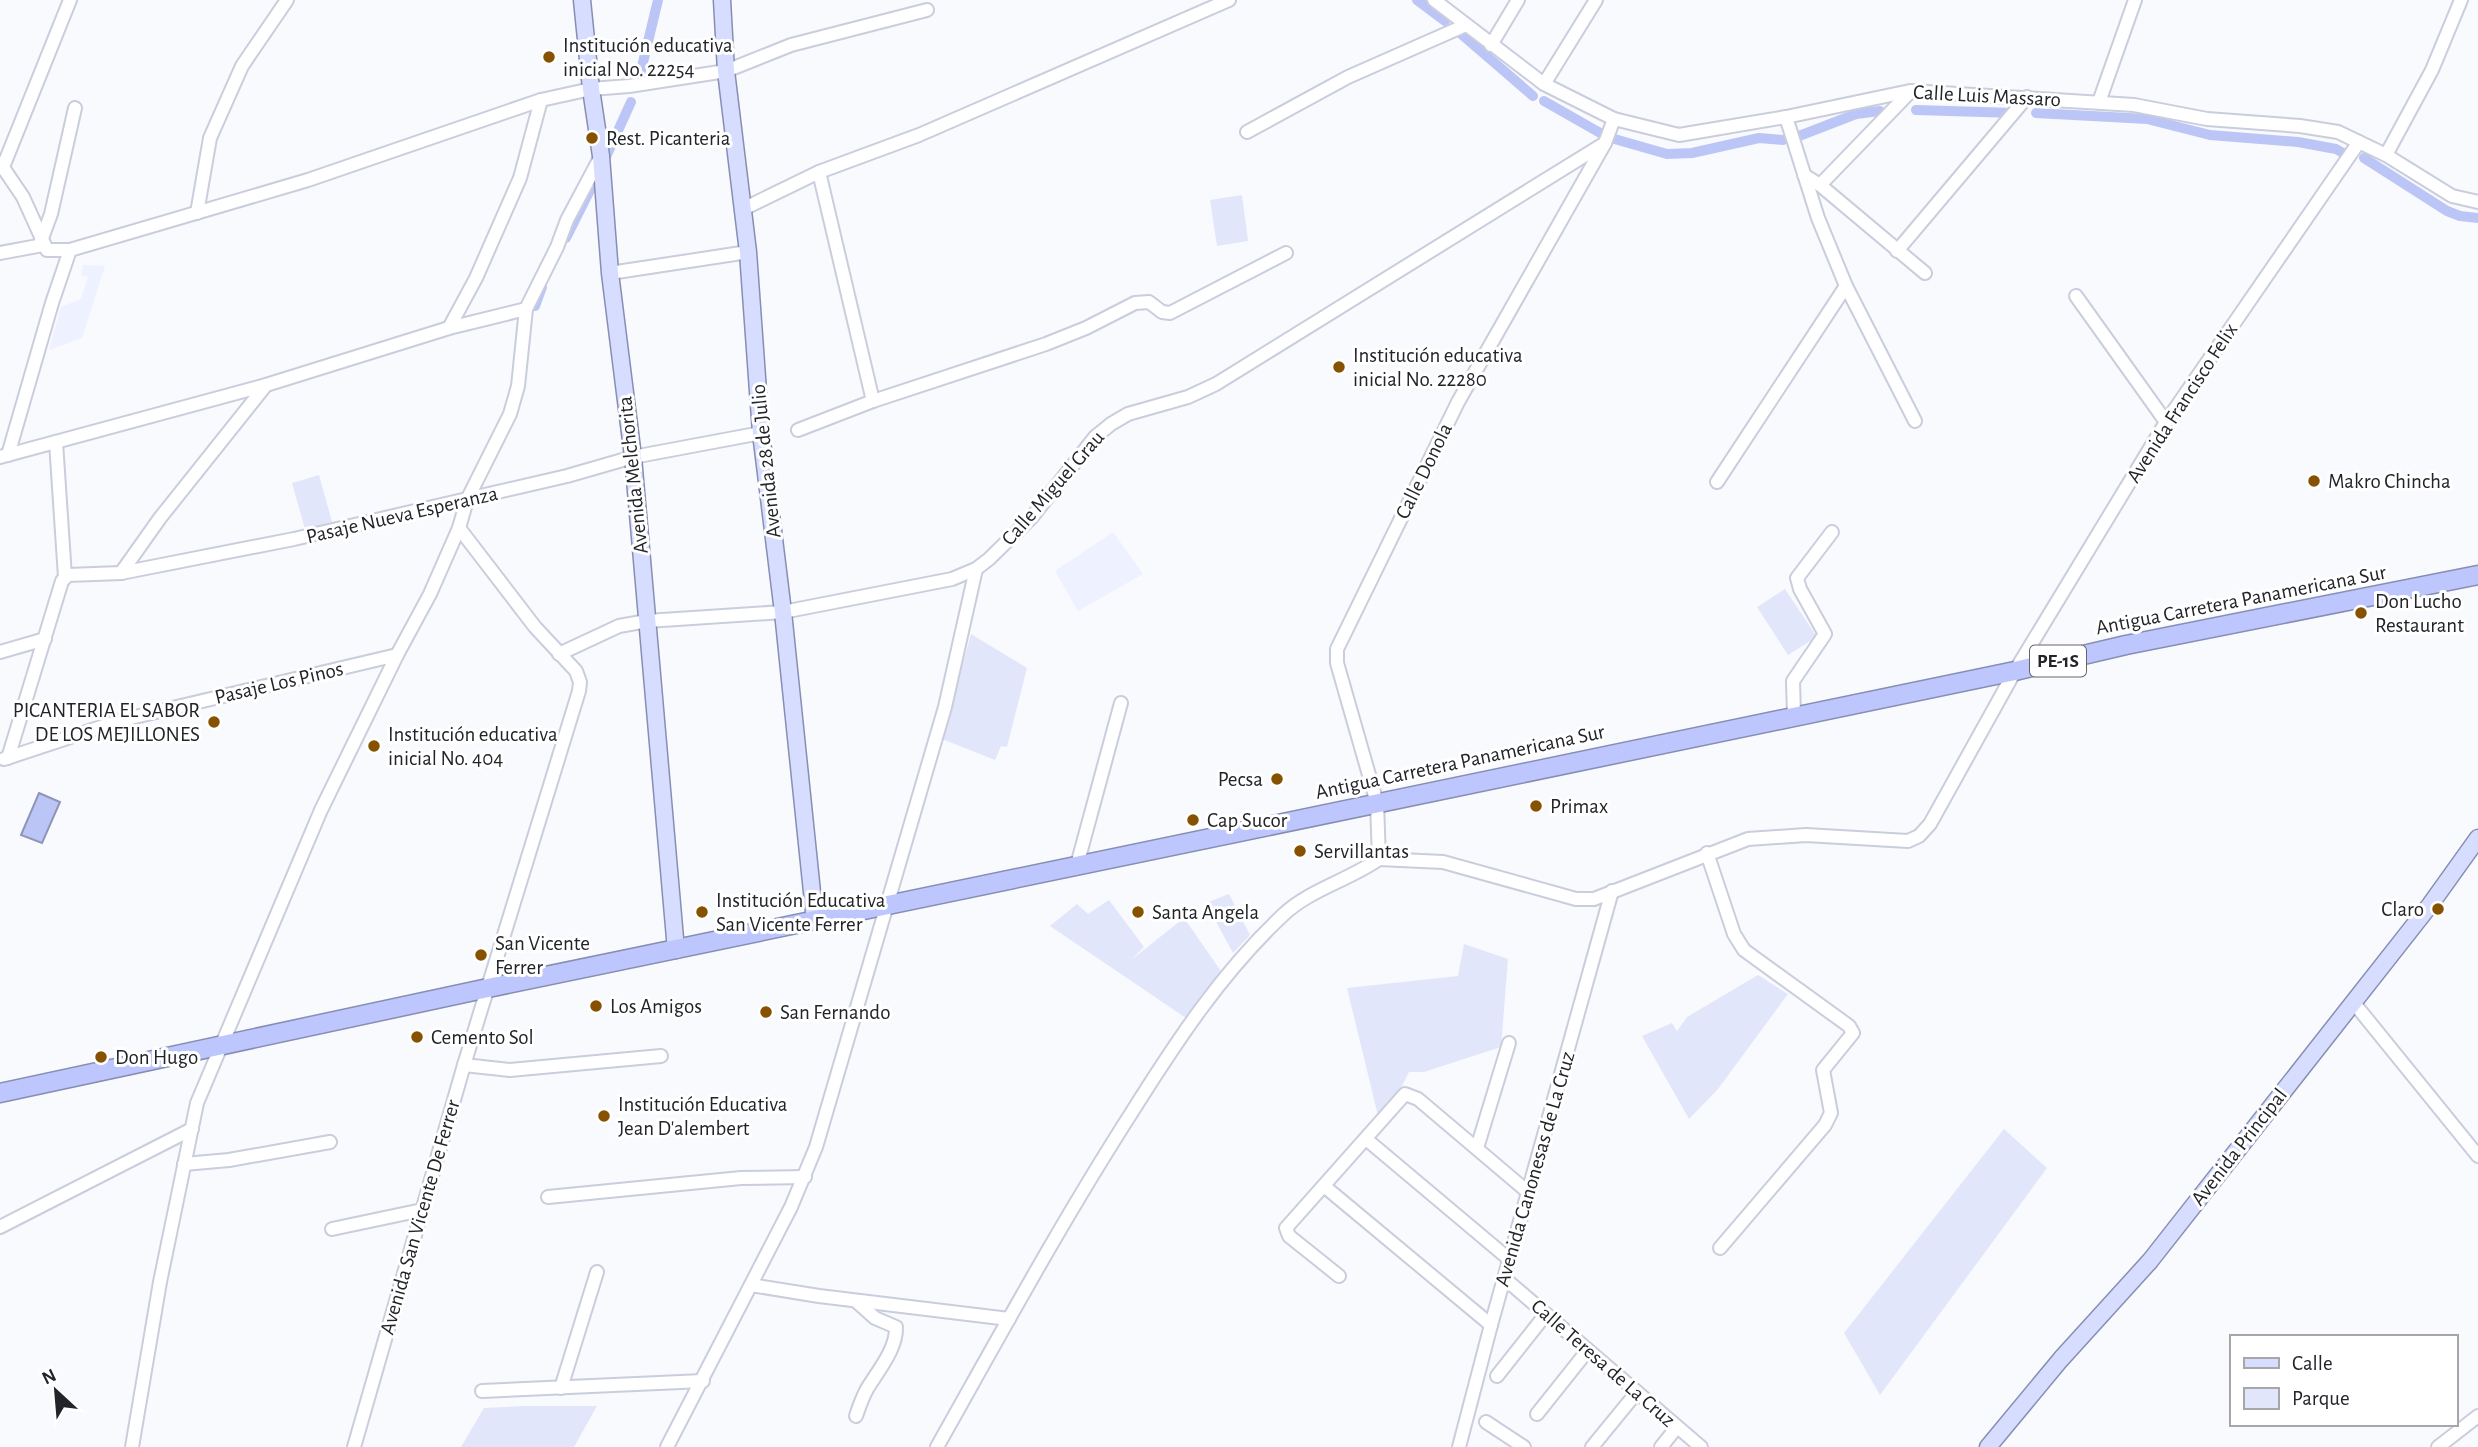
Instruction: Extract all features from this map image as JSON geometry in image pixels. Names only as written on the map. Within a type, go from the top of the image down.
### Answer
[{"type":"highway","name":"Antigua Carretera Panamericana Sur","points":[[0,1093],[488,988],[2015,671],[2126,645],[2478,575]]},
{"type":"main road","name":"Avenida Melchorita","points":[[582,0],[601,156],[610,273],[633,457],[676,950]]},
{"type":"main road","name":"Avenida 28 de Julio","points":[[722,0],[726,71],[748,252],[761,433],[783,612],[815,921]]},
{"type":"main road","name":"Avenida Principal","points":[[1988,1447],[2061,1359],[2150,1261],[2430,905],[2478,838]]},
{"type":"street","points":[[70,0],[1,165],[23,197],[47,250],[70,250],[197,214],[320,176],[541,100],[591,89],[726,71],[791,45],[927,10]]},
{"type":"street","points":[[197,214],[210,138],[242,66],[287,0]]},
{"type":"street","points":[[743,209],[819,172],[919,135],[1229,0]]},
{"type":"street","name":"Calle Luis Massaro","points":[[1434,0],[1544,84],[1614,120],[1679,135],[1786,117],[1910,91],[2099,102],[2134,105],[2207,119],[2300,126],[2338,132],[2386,155],[2452,196],[2478,202]]},
{"type":"street","points":[[1491,45],[1518,0]]},
{"type":"street","points":[[1544,84],[1596,0]]},
{"type":"street","points":[[2099,102],[2135,0]]},
{"type":"street","points":[[2386,155],[2432,70],[2461,0]]},
{"type":"street","points":[[1247,132],[1348,77],[1466,24]]},
{"type":"street","points":[[1820,185],[1910,91]]},
{"type":"street","points":[[1897,251],[2027,97]]},
{"type":"street","points":[[449,328],[476,278],[520,178],[541,100]]},
{"type":"street","points":[[42,243],[75,108]]},
{"type":"street","points":[[1786,117],[1818,218],[1846,286],[1915,421]]},
{"type":"street","name":"Calle Donola","points":[[1379,859],[1377,803],[1338,663],[1337,649],[1458,402],[1605,143],[1614,120]]},
{"type":"street","name":"Avenida Francisco Felix","points":[[1707,853],[1748,839],[1806,835],[1908,841],[1919,836],[1930,824],[2015,671],[2166,422],[2359,142]]},
{"type":"street","name":"Calle Miguel Grau","points":[[559,654],[619,626],[647,621],[783,612],[952,579],[976,569],[1032,517],[1094,438],[1111,424],[1128,414],[1188,397],[1216,384],[1605,143]]},
{"type":"street","points":[[132,1447],[160,1282],[197,1103],[321,810],[430,594],[459,528],[467,500],[510,414],[518,386],[526,309],[601,156]]},
{"type":"street","points":[[819,172],[873,401]]},
{"type":"street","points":[[1804,175],[1820,185],[1925,273]]},
{"type":"street","points":[[0,253],[42,243]]},
{"type":"street","points":[[4,456],[70,250]]},
{"type":"street","points":[[610,273],[748,252]]},
{"type":"street","points":[[798,430],[873,401],[1046,344],[1086,328],[1135,303],[1149,302],[1162,312],[1170,313],[1286,253]]},
{"type":"street","points":[[1717,482],[1846,286]]},
{"type":"street","points":[[2076,296],[2166,422]]},
{"type":"street","points":[[4,456],[266,385],[449,328],[526,309]]},
{"type":"street","points":[[121,573],[160,518],[266,385]]},
{"type":"street","name":"Pasaje Nueva Esperanza","points":[[65,577],[121,573],[294,540],[467,500],[633,457],[761,433]]},
{"type":"street","points":[[4,759],[65,577],[56,442]]},
{"type":"street","points":[[459,528],[559,654]]},
{"type":"street","points":[[1794,716],[1793,681],[1825,634],[1800,589],[1797,578],[1832,532]]},
{"type":"street","points":[[667,1447],[751,1286],[805,1177],[816,1147],[945,708],[976,569]]},
{"type":"street","points":[[0,652],[45,639]]},
{"type":"street","name":"Avenida San Vicente De Ferrer","points":[[354,1447],[464,1065],[579,691],[580,682],[576,671],[559,654]]},
{"type":"street","name":"Pasaje Los Pinos","points":[[4,759],[122,720],[397,655]]},
{"type":"street","points":[[1077,865],[1121,703]]},
{"type":"street","points":[[937,1447],[1098,1165],[1190,1022],[1226,977],[1284,914],[1302,901],[1359,873],[1379,859],[1443,862],[1576,899],[1594,899],[1707,853],[1734,934],[1744,950],[1849,1026],[1853,1033],[1823,1070],[1831,1107],[1829,1118],[1720,1248]]},
{"type":"street","name":"Avenida Canonesas de La Cruz","points":[[1459,1447],[1612,891]]},
{"type":"street","points":[[2354,1003],[2478,1156]]},
{"type":"street","points":[[1477,1148],[1509,1044]]},
{"type":"street","points":[[464,1065],[510,1070],[662,1056]]},
{"type":"street","points":[[1339,1276],[1285,1231],[1289,1223],[1401,1097],[1410,1094],[1529,1193]]},
{"type":"street","points":[[0,1227],[191,1129]]},
{"type":"street","points":[[1366,1139],[1510,1260]]},
{"type":"street","points":[[184,1164],[229,1160],[330,1142]]},
{"type":"street","points":[[548,1197],[741,1178],[805,1177]]},
{"type":"street","points":[[1324,1186],[1491,1325]]},
{"type":"street","points":[[332,1229],[422,1210]]},
{"type":"street","points":[[561,1388],[597,1272]]},
{"type":"street","name":"Calle Teresa de La Cruz","points":[[1504,1278],[1701,1447]]},
{"type":"street","points":[[751,1286],[1009,1319]]},
{"type":"street","points":[[856,1301],[875,1318],[896,1327],[896,1334],[881,1367],[865,1392],[856,1416]]},
{"type":"street","points":[[1497,1376],[1546,1314]]},
{"type":"street","points":[[1537,1414],[1588,1350]]},
{"type":"street","points":[[482,1391],[703,1381]]},
{"type":"street","points":[[1592,1447],[1637,1392]]},
{"type":"street","points":[[2438,1447],[2478,1416]]},
{"type":"street","points":[[1486,1422],[1524,1447]]},
{"type":"street","points":[[1661,1447],[1677,1427]]},
{"type":"shaded area","points":[[83,265],[105,266],[82,338],[49,350],[61,307],[81,299],[88,277],[81,275]]},
{"type":"shaded area","points":[[1113,532],[1143,574],[1078,611],[1055,571]]},
{"type":"green space","points":[[1242,195],[1248,241],[1217,246],[1210,200]]},
{"type":"green space","points":[[319,475],[334,529],[307,536],[292,483]]},
{"type":"green space","points":[[1785,589],[1817,637],[1788,655],[1757,607]]},
{"type":"green space","points":[[971,634],[1027,668],[1007,747],[1001,746],[995,760],[942,739]]},
{"type":"green space","points":[[1229,894],[1250,935],[1233,953],[1206,903]]},
{"type":"green space","points":[[1109,900],[1144,947],[1131,960],[1184,918],[1223,974],[1186,1018],[1050,926],[1077,904],[1088,914]]},
{"type":"green space","points":[[1464,944],[1508,959],[1501,1047],[1424,1072],[1409,1072],[1381,1128],[1347,988],[1458,976]]},
{"type":"green space","points":[[1758,975],[1788,994],[1718,1089],[1689,1119],[1642,1036],[1672,1023],[1677,1031],[1687,1017]]},
{"type":"green space","points":[[2004,1129],[2047,1168],[1880,1395],[1844,1333]]},
{"type":"green space","points":[[597,1406],[574,1447],[461,1447],[484,1408]]},
{"type":"water","points":[[39,793],[60,802],[42,843],[21,835]]},
{"type":"waterway","points":[[639,79],[658,0]]},
{"type":"waterway","points":[[1417,0],[1445,21]]},
{"type":"waterway","points":[[1460,33],[1533,96]]},
{"type":"waterway","points":[[1544,101],[1602,134]]},
{"type":"waterway","points":[[606,157],[631,102]]},
{"type":"waterway","points":[[1916,110],[2014,113]]},
{"type":"waterway","points":[[1799,136],[1856,114],[1880,111]]},
{"type":"waterway","points":[[2036,113],[2147,119],[2210,135],[2298,142],[2336,149],[2343,153]]},
{"type":"waterway","points":[[1611,138],[1667,154],[1692,153],[1759,138],[1783,140]]},
{"type":"waterway","points":[[2364,158],[2447,211],[2478,218]]},
{"type":"waterway","points":[[566,238],[590,190]]},
{"type":"waterway","points":[[535,306],[542,287]]},
{"type":"place","name":"Institución educativa inicial No. 22254","points":[[549,57]]},
{"type":"place","name":"Rest. Picanteria","points":[[592,138]]},
{"type":"place","name":"Institución educativa inicial No. 22280","points":[[1339,367]]},
{"type":"place","name":"Makro Chincha","points":[[2314,481]]},
{"type":"place","name":"Don Lucho Restaurant","points":[[2361,613]]},
{"type":"place","name":"PICANTERIA EL SABOR DE LOS MEJILLONES","points":[[214,722]]},
{"type":"place","name":"Institución educativa inicial No. 404","points":[[374,746]]},
{"type":"place","name":"Pecsa","points":[[1277,779]]},
{"type":"place","name":"Primax","points":[[1536,806]]},
{"type":"place","name":"Cap Sucor","points":[[1193,820]]},
{"type":"place","name":"Servillantas","points":[[1300,851]]},
{"type":"place","name":"Claro","points":[[2438,909]]},
{"type":"place","name":"Institución Educativa San Vicente Ferrer","points":[[702,912]]},
{"type":"place","name":"Santa Angela","points":[[1138,912]]},
{"type":"place","name":"San Vicente Ferrer","points":[[481,955]]},
{"type":"place","name":"Los Amigos","points":[[596,1006]]},
{"type":"place","name":"San Fernando","points":[[766,1012]]},
{"type":"place","name":"Cemento Sol","points":[[417,1037]]},
{"type":"place","name":"Don Hugo","points":[[101,1057]]},
{"type":"place","name":"Institución Educativa Jean D'alembert","points":[[604,1116]]}]
